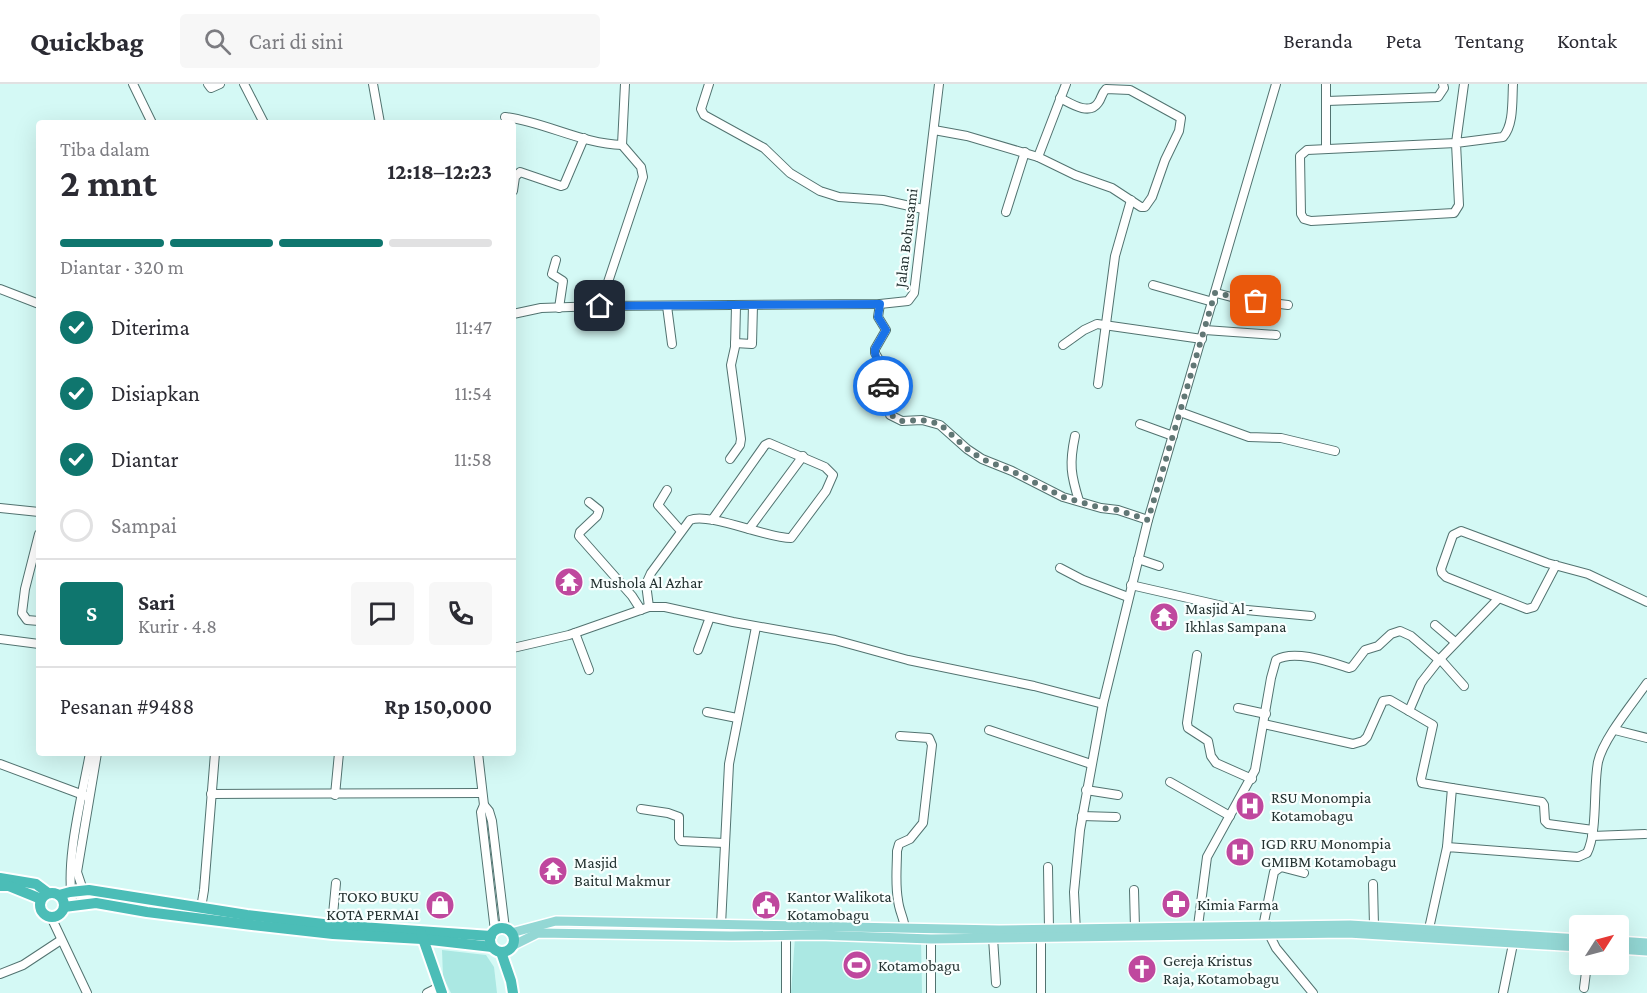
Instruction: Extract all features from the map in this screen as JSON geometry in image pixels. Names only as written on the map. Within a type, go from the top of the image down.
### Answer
[{"type":"highway","points":[[0,878],[36,884],[74,905]]},
{"type":"highway","points":[[0,886],[55,895],[83,890],[332,925],[421,934],[499,938]]},
{"type":"highway","points":[[55,895],[41,910],[51,917],[59,915],[74,905],[96,903],[147,912],[333,934],[421,934]]},
{"type":"highway","points":[[421,934],[440,990]]},
{"type":"highway","points":[[499,938],[507,951],[512,946]]},
{"type":"highway","points":[[499,938],[513,993]]},
{"type":"main road","points":[[499,938],[556,921],[905,929],[931,934],[993,938],[1041,938],[1135,928],[1198,926],[1348,933],[1428,933]]},
{"type":"main road","points":[[512,946],[538,933],[786,936],[931,934],[1049,929],[1076,933],[1374,926],[1569,946]]},
{"type":"main road","points":[[1514,940],[1569,939]]},
{"type":"main road","points":[[1629,942],[1647,943]]},
{"type":"main road","points":[[1629,950],[1647,951]]},
{"type":"street","points":[[133,84],[151,120]]},
{"type":"street","points":[[208,84],[212,88],[220,84]]},
{"type":"street","points":[[244,84],[262,120]]},
{"type":"street","points":[[374,84],[380,120]]},
{"type":"street","points":[[622,145],[625,84]]},
{"type":"street","points":[[709,84],[700,109],[704,115],[764,148],[790,173],[809,186],[839,197],[883,200],[923,209]]},
{"type":"street","name":"Jalan Bohusami","points":[[516,313],[541,308],[600,306],[904,302],[912,297],[939,84]]},
{"type":"street","points":[[1038,157],[1066,84]]},
{"type":"street","points":[[1076,933],[1074,892],[1086,790],[1128,597],[1148,520],[1276,84]]},
{"type":"street","points":[[1326,84],[1326,149]]},
{"type":"street","points":[[1327,101],[1438,97],[1444,88],[1443,84]]},
{"type":"street","points":[[1464,84],[1456,143],[1459,205],[1454,213],[1311,221],[1304,219],[1301,214],[1300,156],[1306,150],[1456,143],[1495,140],[1506,134],[1513,84]]},
{"type":"street","points":[[934,130],[968,136],[1025,152],[1075,175],[1112,188],[1142,208],[1149,203],[1179,131],[1180,118],[1130,90],[1106,90],[1101,94],[1098,102],[1090,108],[1080,108],[1060,99]]},
{"type":"street","points":[[505,117],[531,121],[603,143],[622,145],[637,162],[643,177],[600,306]]},
{"type":"street","points":[[516,176],[520,172],[561,186],[564,185],[584,138]]},
{"type":"street","points":[[1006,212],[1025,152]]},
{"type":"street","points":[[1098,384],[1115,256],[1131,200]]},
{"type":"street","points":[[556,260],[552,274],[561,279],[563,283],[559,308]]},
{"type":"street","points":[[1153,285],[1213,302]]},
{"type":"street","points":[[0,289],[36,303]]},
{"type":"street","points":[[1215,293],[1239,299],[1288,305]]},
{"type":"street","points":[[880,304],[878,317],[886,330],[875,353],[891,415],[902,421],[922,420],[940,424],[967,449],[982,459],[1012,471],[1063,497],[1101,508],[1118,510],[1148,520]]},
{"type":"street","points":[[735,343],[752,344],[753,305]]},
{"type":"street","points":[[667,306],[672,344]]},
{"type":"street","points":[[730,459],[741,440],[731,370],[735,343],[736,306]]},
{"type":"street","points":[[1063,345],[1097,324],[1202,339]]},
{"type":"street","points":[[1205,330],[1276,335]]},
{"type":"street","points":[[1180,412],[1249,437],[1281,438],[1335,451]]},
{"type":"street","points":[[1140,424],[1173,436]]},
{"type":"street","points":[[1075,436],[1070,460],[1079,501]]},
{"type":"street","points":[[645,609],[646,584],[654,566],[693,518],[712,520],[788,539],[794,536],[801,527],[826,490],[833,475],[829,470],[803,456],[772,443],[765,445],[712,520]]},
{"type":"street","points":[[749,529],[803,456]]},
{"type":"street","points":[[667,490],[658,505],[681,531]]},
{"type":"street","points":[[589,502],[599,510],[597,516],[580,532],[579,536],[645,609]]},
{"type":"street","points":[[0,508],[36,512]]},
{"type":"street","points":[[1556,565],[1534,607],[1530,609],[1498,599],[1446,577],[1441,569],[1453,535],[1457,531],[1588,574],[1647,602]]},
{"type":"street","points":[[36,546],[25,589],[22,613],[27,620],[36,621]]},
{"type":"street","points":[[1138,559],[1159,566]]},
{"type":"street","points":[[1060,568],[1083,580],[1128,597]]},
{"type":"street","points":[[1131,585],[1236,609],[1311,616]]},
{"type":"street","points":[[1409,711],[1416,690],[1439,660],[1498,599]]},
{"type":"street","points":[[516,648],[575,633],[645,609],[665,607],[756,627],[826,638],[908,660],[1103,704]]},
{"type":"street","points":[[699,650],[710,617]]},
{"type":"street","points":[[1435,625],[1455,642]]},
{"type":"street","points":[[722,925],[726,787],[737,718],[756,627]]},
{"type":"street","points":[[1198,926],[1207,857],[1252,779],[1273,671],[1279,657],[1305,657],[1352,667],[1365,650],[1378,646],[1391,634],[1400,631],[1411,636],[1439,660],[1464,687]]},
{"type":"street","points":[[575,633],[589,670]]},
{"type":"street","points":[[0,639],[36,644]]},
{"type":"street","points":[[1197,655],[1188,728],[1208,741],[1211,756],[1216,763],[1252,779]]},
{"type":"street","points":[[1448,847],[1578,857],[1587,853],[1592,833],[1598,760],[1605,745],[1647,683]]},
{"type":"street","points":[[1264,724],[1353,744],[1367,737],[1383,700],[1390,700],[1433,725],[1422,783],[1542,802],[1545,821],[1548,824],[1592,833],[1644,834]]},
{"type":"street","points":[[1238,708],[1266,714]]},
{"type":"street","points":[[707,712],[737,718]]},
{"type":"street","points":[[989,730],[1091,764]]},
{"type":"street","points":[[1615,730],[1647,738]]},
{"type":"street","points":[[900,736],[929,738],[932,745],[923,823],[910,839],[898,844],[897,895],[905,929]]},
{"type":"street","points":[[74,905],[83,890],[77,872],[90,756]]},
{"type":"street","points":[[55,895],[70,869],[96,756]]},
{"type":"street","points":[[201,908],[215,756]]},
{"type":"street","points":[[335,795],[339,756]]},
{"type":"street","points":[[478,756],[484,805],[481,812],[499,938]]},
{"type":"street","points":[[0,764],[86,796]]},
{"type":"street","points":[[1170,782],[1230,816]]},
{"type":"street","points":[[1428,933],[1448,847],[1452,788]]},
{"type":"street","points":[[1086,790],[1118,795]]},
{"type":"street","points":[[211,794],[482,793]]},
{"type":"street","points":[[641,809],[679,817],[679,838],[681,840],[724,843]]},
{"type":"street","points":[[1082,816],[1116,817]]},
{"type":"street","points":[[1048,867],[1049,929]]},
{"type":"street","points":[[1304,873],[1281,867],[1274,872],[1266,929],[1276,948],[1313,993]]},
{"type":"street","points":[[332,925],[336,883]]},
{"type":"street","points":[[1373,884],[1374,926]]},
{"type":"street","points":[[1134,890],[1135,928]]},
{"type":"street","points":[[51,917],[87,993]]},
{"type":"street","points":[[786,925],[786,993]]},
{"type":"street","points":[[931,934],[931,993]]},
{"type":"street","points":[[993,938],[996,983]]},
{"type":"street","points":[[1041,938],[1041,993]]},
{"type":"street","points":[[0,974],[23,965],[61,940]]},
{"type":"street","points":[[1503,993],[1514,940]]},
{"type":"street","points":[[1584,987],[1586,975]]},
{"type":"street","points":[[427,993],[440,990]]},
{"type":"shaded area","name":"Kotamobagu","points":[[795,937],[921,938],[922,993],[791,993]]},
{"type":"shaded area","points":[[442,950],[486,955],[494,967],[497,993],[451,993],[443,977]]},
{"type":"way so far","points":[[883,386],[887,393],[891,415],[902,421],[922,420],[940,424],[967,449],[982,459],[1038,483],[1063,497],[1101,508],[1118,510],[1148,520],[1215,293],[1256,301]]},
{"type":"place","name":"Mushola Al Azhar","points":[[569,582]]},
{"type":"place","name":"Masjid Al - Ikhlas Sampana","points":[[1164,617]]},
{"type":"place","name":"RSU Monompia Kotamobagu","points":[[1250,806]]},
{"type":"place","name":"IGD RRU Monompia GMIBM Kotamobagu","points":[[1240,852]]},
{"type":"place","name":"Masjid Baitul Makmur","points":[[553,871]]},
{"type":"place","name":"Kimia Farma","points":[[1176,904]]},
{"type":"place","name":"TOKO BUKU KOTA PERMAI","points":[[440,905]]},
{"type":"place","name":"Kantor Walikota Kotamobagu","points":[[766,905]]},
{"type":"place","name":"Kotamobagu","points":[[857,965]]},
{"type":"place","name":"Gereja Kristus Raja, Kotamobagu","points":[[1142,969]]},
{"type":"route","points":[[600,306],[880,304],[878,317],[886,330],[875,353],[883,386]]}]
